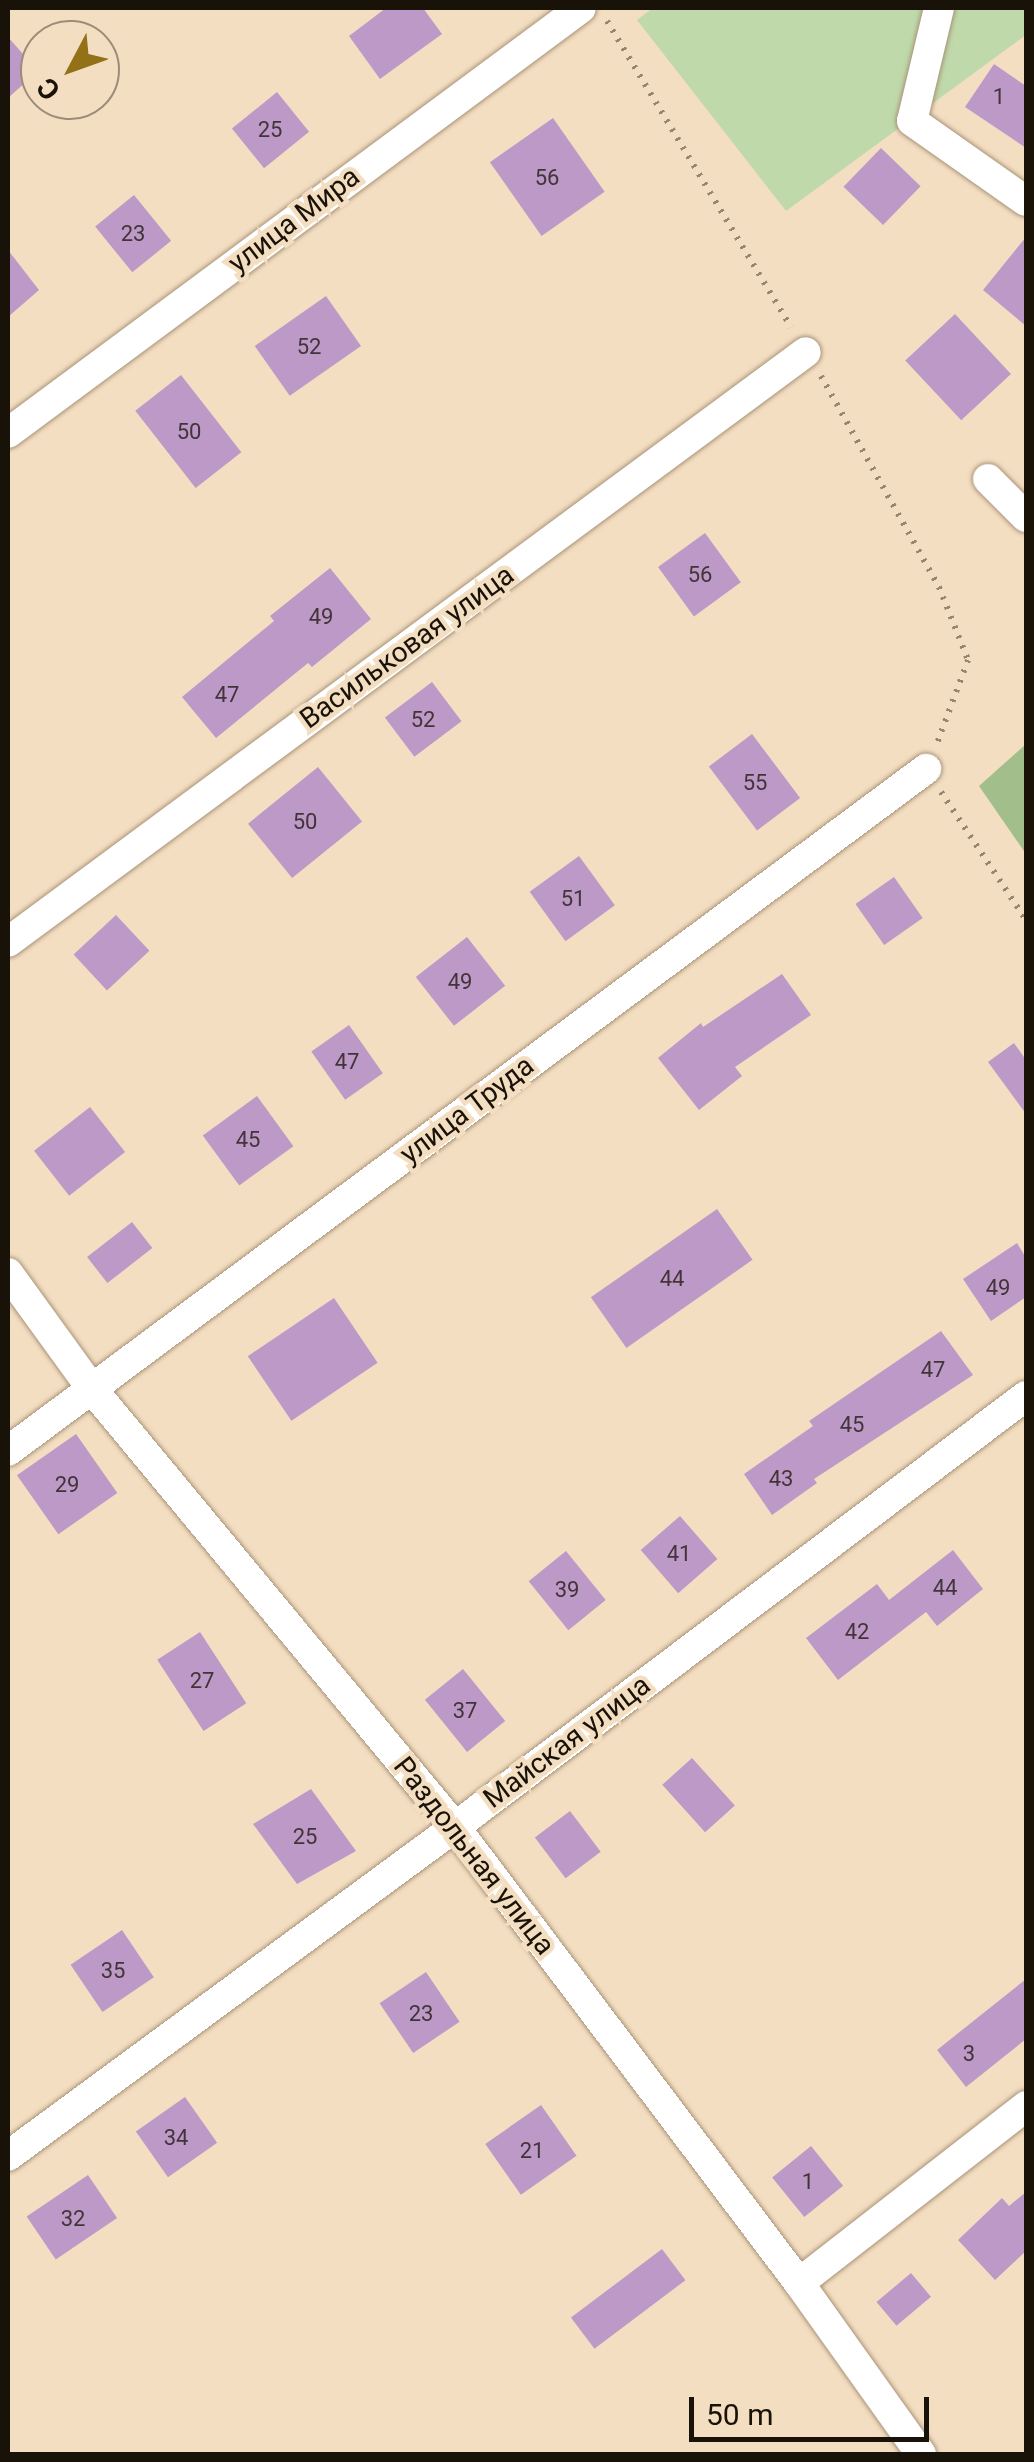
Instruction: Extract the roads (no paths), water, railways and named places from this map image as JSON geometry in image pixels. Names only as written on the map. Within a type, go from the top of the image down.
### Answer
[{"type":"street","name":"улица Мира","points":[[8,433],[580,8]]},
{"type":"street","points":[[939,8],[912,121],[1026,200]]},
{"type":"street","name":"Васильковая улица","points":[[8,942],[806,352]]},
{"type":"street","points":[[988,478],[1026,517]]},
{"type":"street","name":"улица Труда","points":[[8,1452],[926,769]]},
{"type":"street","name":"Раздольная улица","points":[[8,1273],[92,1389],[455,1826],[799,2284],[921,2454]]},
{"type":"street","name":"Майская улица","points":[[8,2156],[1026,1396]]},
{"type":"street","points":[[799,2284],[1026,2106]]}]
